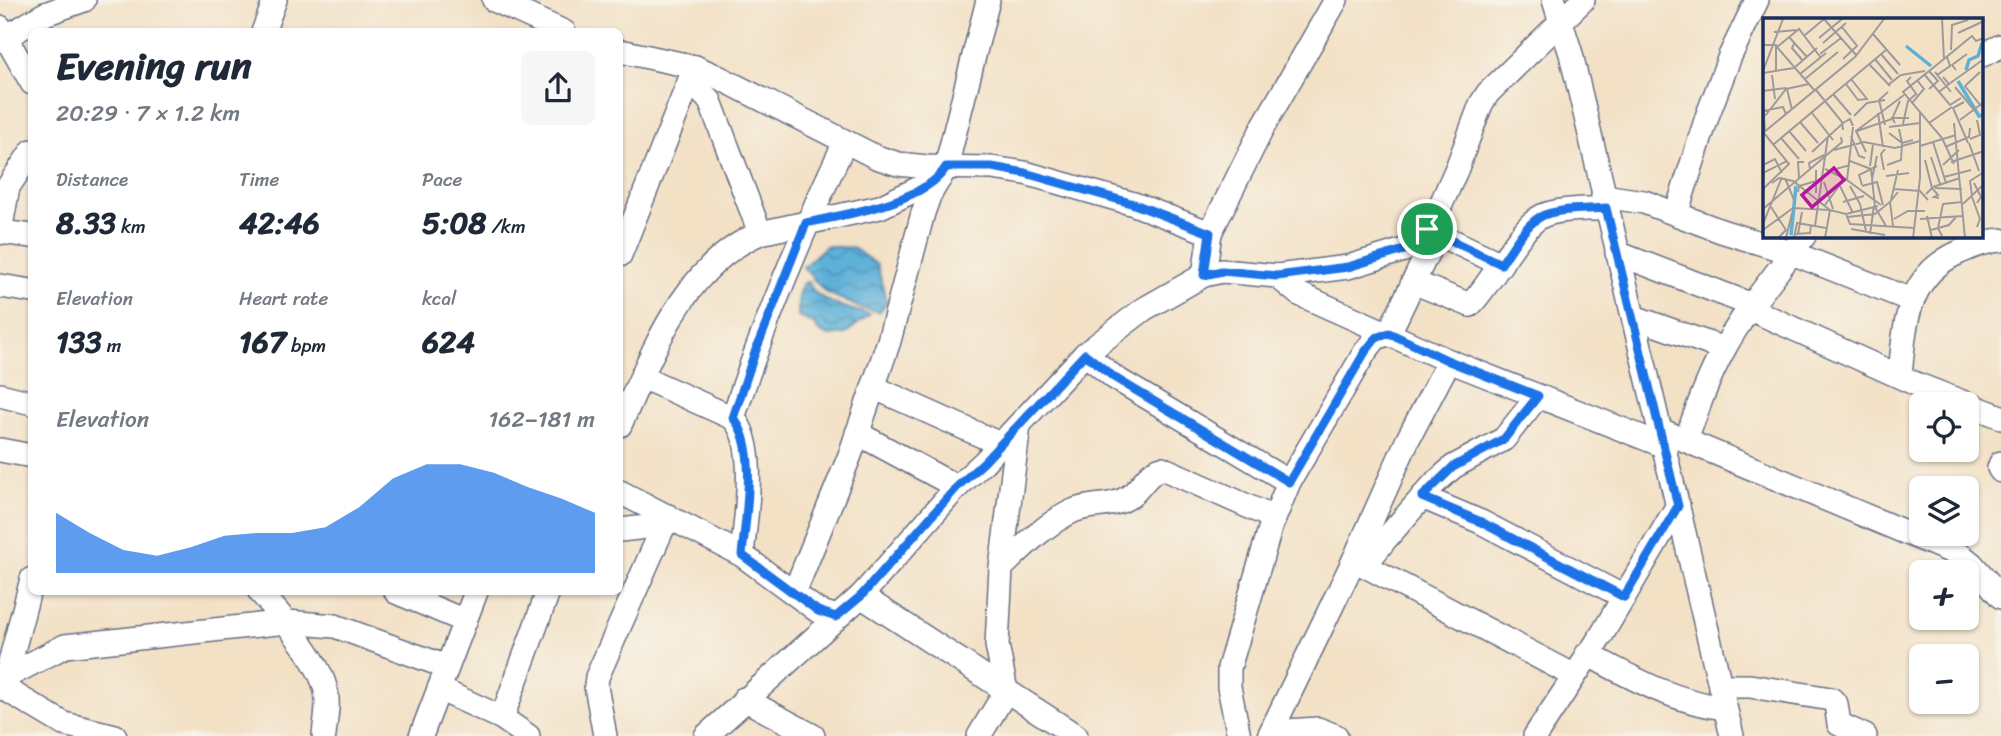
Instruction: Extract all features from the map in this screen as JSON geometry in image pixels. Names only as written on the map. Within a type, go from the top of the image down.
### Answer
[{"type":"street","points":[[28,76],[3,32],[84,0]]},
{"type":"street","points":[[264,28],[275,0]]},
{"type":"street","points":[[495,0],[523,7],[555,28]]},
{"type":"street","points":[[794,593],[857,433],[889,341],[923,213],[929,196],[943,173],[988,0]]},
{"type":"street","points":[[1204,275],[1210,233],[1264,125],[1336,0]]},
{"type":"street","points":[[1554,0],[1571,54],[1732,736]]},
{"type":"street","points":[[1239,736],[1229,687],[1229,668],[1274,518],[1289,482],[1365,352],[1376,338],[1389,333],[1413,282],[1481,104],[1499,80],[1583,0]]},
{"type":"street","points":[[1676,214],[1712,102],[1757,0]]},
{"type":"street","points":[[1983,55],[2001,47]]},
{"type":"street","points":[[623,52],[693,74],[876,157],[898,164],[943,173],[992,167],[1025,173],[1134,204],[1210,233]]},
{"type":"street","points":[[693,74],[710,101],[760,233]]},
{"type":"street","points":[[623,248],[693,74]]},
{"type":"street","points":[[733,418],[754,355],[806,223],[845,142]]},
{"type":"street","points":[[28,158],[8,187],[0,232],[28,236]]},
{"type":"street","points":[[623,418],[670,317],[702,274],[716,260],[745,239],[760,233],[880,207],[943,173]]},
{"type":"street","points":[[1413,282],[1470,305],[1527,228],[1539,217],[1605,202],[1644,202],[1721,231],[1798,244],[1911,300]]},
{"type":"street","points":[[1432,231],[1501,264]]},
{"type":"street","points":[[706,736],[861,596],[957,487],[1085,354],[1144,309],[1204,275],[1222,271],[1277,276],[1348,267],[1404,250],[1432,231]]},
{"type":"street","points":[[1900,375],[1905,323],[1911,300],[1919,288],[1941,260],[1975,245],[2001,240]]},
{"type":"street","points":[[1686,440],[1706,385],[1724,349],[1752,305],[1798,244]]},
{"type":"street","points":[[1617,253],[1752,305],[1757,312],[2001,417]]},
{"type":"street","points":[[1277,276],[1299,294],[1449,361],[1538,396],[1660,437],[1686,440],[1962,556],[1990,571],[2001,597]]},
{"type":"street","points":[[0,286],[28,290]]},
{"type":"street","points":[[1634,317],[1724,349]]},
{"type":"street","points":[[1085,354],[1115,378],[1289,482]]},
{"type":"street","points":[[1270,734],[1360,563],[1408,439],[1449,361]]},
{"type":"street","points":[[642,377],[733,418],[740,424],[748,465],[749,492],[742,555]]},
{"type":"street","points":[[873,387],[1000,444]]},
{"type":"street","points":[[0,395],[28,402]]},
{"type":"street","points":[[1360,563],[1453,467],[1504,439],[1538,396]]},
{"type":"street","points":[[979,736],[1006,691],[997,645],[1001,568],[1019,425]]},
{"type":"street","points":[[857,433],[957,487]]},
{"type":"street","points":[[0,450],[28,455]]},
{"type":"street","points":[[2001,463],[2001,471]]},
{"type":"street","points":[[1001,568],[1043,529],[1075,510],[1116,502],[1130,496],[1156,469],[1170,470],[1274,518]]},
{"type":"street","points":[[623,494],[667,521],[742,555],[818,611],[836,617]]},
{"type":"street","points":[[1422,497],[1481,522],[1624,597]]},
{"type":"street","points":[[1535,736],[1624,597],[1678,506]]},
{"type":"street","points":[[623,529],[667,521]]},
{"type":"street","points":[[604,736],[597,677],[667,521]]},
{"type":"street","points":[[1360,563],[1573,675]]},
{"type":"street","points":[[3,688],[28,594]]},
{"type":"street","points":[[263,595],[287,622],[325,687],[327,701],[324,736]]},
{"type":"street","points":[[403,595],[464,621]]},
{"type":"street","points":[[421,736],[475,595]]},
{"type":"street","points":[[502,718],[547,595]]},
{"type":"street","points":[[861,596],[1076,736]]},
{"type":"street","points":[[3,688],[65,646],[287,622],[335,626],[447,667]]},
{"type":"street","points":[[1587,654],[1648,686],[1698,704],[1750,686],[1831,699],[1836,704],[1839,724],[1865,736]]},
{"type":"street","points":[[3,688],[60,730],[115,736]]},
{"type":"street","points":[[439,689],[502,718],[528,736]]},
{"type":"street","points":[[744,699],[813,736]]},
{"type":"street","points":[[1270,734],[1318,729],[1336,736]]},
{"type":"water","points":[[826,246],[853,248],[877,265],[887,303],[879,312],[861,308],[825,292],[803,267]]},
{"type":"water","points":[[809,282],[812,289],[826,300],[870,314],[845,334],[829,336],[819,331],[814,324],[798,316],[798,296],[803,283]]},
{"type":"route","points":[[946,167],[992,167],[1025,173],[1134,204],[1210,233],[1204,275],[1222,271],[1277,276],[1348,267],[1404,250],[1427,229],[1501,264],[1527,228],[1539,217],[1550,213],[1606,208],[1678,506],[1624,597],[1481,522],[1422,497],[1453,467],[1504,439],[1538,396],[1449,361],[1389,333],[1376,338],[1365,352],[1289,482],[1115,378],[1085,354],[984,462],[957,487],[861,596],[836,617],[818,611],[742,555],[749,492],[748,465],[743,433],[740,424],[733,418],[754,355],[806,223],[880,207],[940,178],[946,167]]}]
